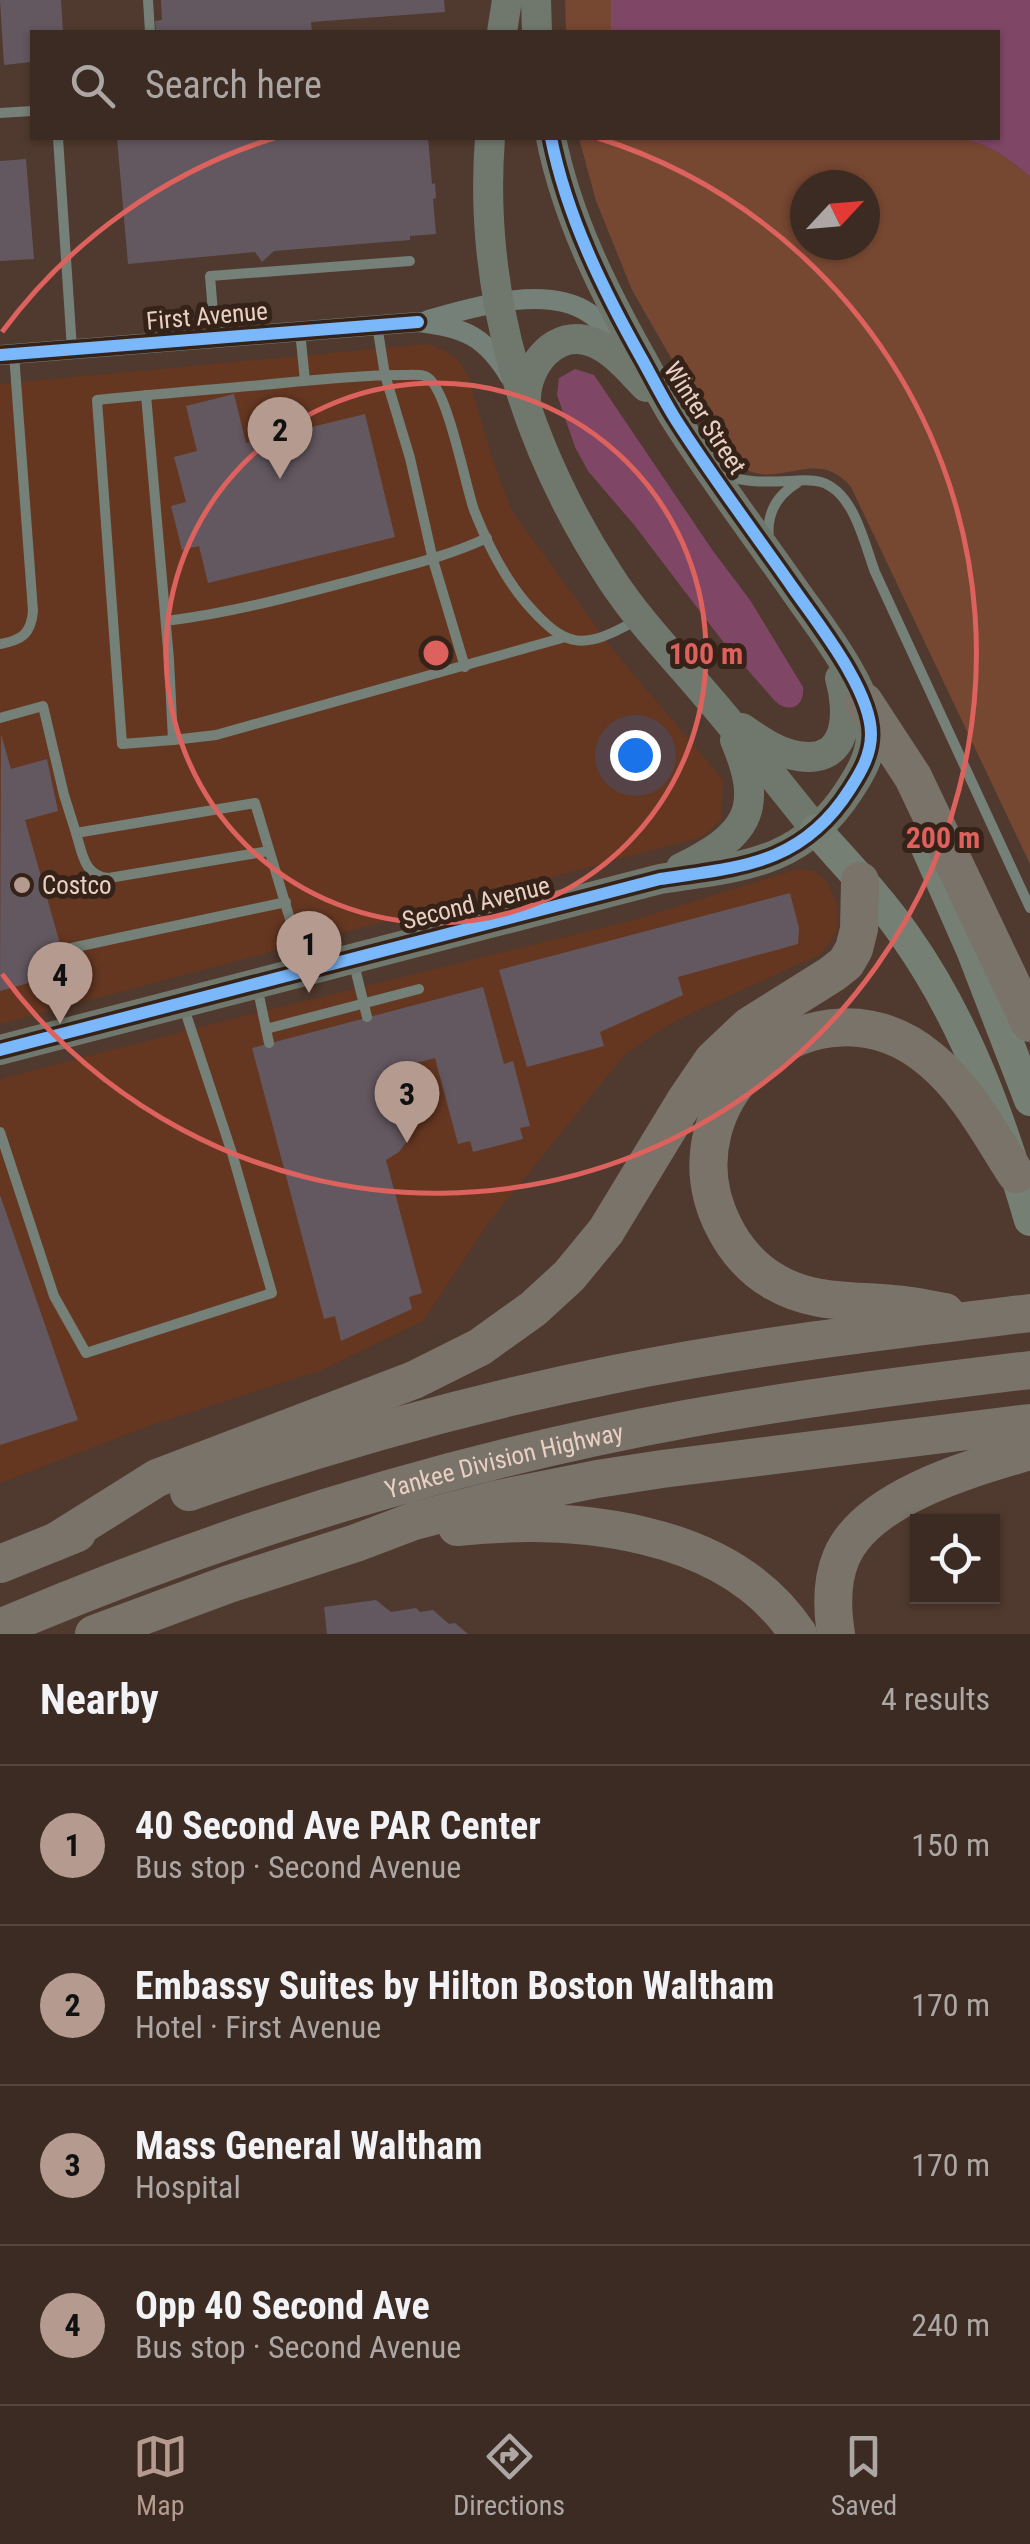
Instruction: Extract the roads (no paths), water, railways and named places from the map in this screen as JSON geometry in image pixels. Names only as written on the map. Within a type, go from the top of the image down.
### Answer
[{"type":"highway","points":[[864,702],[912,777],[1030,1023]]},
{"type":"highway","points":[[55,1542],[157,1478],[414,1380],[480,1347],[533,1309],[569,1276],[606,1231],[703,1073],[724,1048],[762,1017],[846,963],[859,929],[860,881]]},
{"type":"highway","points":[[987,1318],[894,1304],[816,1298],[767,1278],[733,1244],[719,1216],[710,1186],[712,1134],[731,1090],[766,1053],[812,1032],[865,1030],[883,1033],[915,1048],[942,1070],[970,1104],[1016,1174]]},
{"type":"highway","points":[[0,1564],[158,1503],[288,1459],[500,1400],[683,1362],[1030,1313]]},
{"type":"highway","name":"Yankee Division Highway","points":[[0,1628],[233,1538],[489,1462],[718,1413],[1030,1370]]},
{"type":"highway","points":[[94,1634],[431,1516],[597,1479],[1030,1423]]},
{"type":"highway","points":[[836,1634],[833,1603],[838,1570],[846,1548],[867,1524],[897,1503],[947,1479],[1030,1451]]},
{"type":"highway","points":[[356,1543],[473,1525],[555,1524],[636,1534],[712,1560],[740,1576],[767,1598],[798,1634]]},
{"type":"highway","points":[[712,1560],[779,1634]]},
{"type":"main road","name":"Winter Street","points":[[864,702],[972,950],[1030,1100]]},
{"type":"main road","points":[[816,830],[906,936],[941,993],[984,1081],[1030,1220]]},
{"type":"street","points":[[502,30],[507,0]]},
{"type":"street","points":[[536,0],[538,30]]},
{"type":"street","points":[[490,140],[488,226],[499,304],[526,406],[551,469],[611,579],[816,830]]},
{"type":"street","name":"Winter Street","points":[[552,140],[571,210],[597,274],[675,419],[816,620],[864,702]]},
{"type":"street","name":"First Avenue","points":[[7,355],[418,322],[462,310],[544,298],[577,306],[604,326],[675,419]]},
{"type":"street","name":"First Avenue","points":[[418,322],[452,327],[480,340],[504,366],[526,406]]},
{"type":"street","points":[[526,406],[528,376],[534,364],[547,350],[576,339],[591,341],[620,360],[675,419]]},
{"type":"street","points":[[720,711],[759,739],[795,756],[818,756],[835,745],[846,724],[846,703],[816,620]]},
{"type":"street","name":"Second Avenue","points":[[0,1050],[660,879],[733,867],[794,847],[843,800],[865,763],[871,732],[864,702]]},
{"type":"street","name":"Second Avenue","points":[[660,879],[719,848],[738,830],[746,814],[750,798],[746,771],[720,711]]},
{"type":"lane","points":[[148,0],[150,30]]},
{"type":"lane","points":[[0,113],[30,110]]},
{"type":"lane","points":[[58,140],[72,350]]},
{"type":"lane","points":[[215,338],[210,276],[410,261]]},
{"type":"lane","points":[[376,325],[385,375],[410,458],[433,560],[465,666]]},
{"type":"lane","points":[[300,332],[305,381]]},
{"type":"lane","points":[[0,644],[24,636],[32,627],[33,612],[7,355]]},
{"type":"lane","points":[[562,638],[515,590],[496,558],[474,508],[445,406],[434,382],[423,375],[370,374],[97,400],[122,744],[216,735],[562,638],[591,641],[640,618]]},
{"type":"lane","points":[[146,395],[173,740]]},
{"type":"lane","points":[[708,466],[747,482],[808,480],[830,485],[844,500],[1030,908]]},
{"type":"lane","points":[[774,561],[768,529],[772,507],[788,488],[808,480]]},
{"type":"lane","points":[[166,621],[216,615],[433,560],[487,538]]},
{"type":"lane","points":[[0,718],[43,706],[76,833],[87,866],[100,878],[269,851]]},
{"type":"lane","points":[[76,833],[255,804],[306,970]]},
{"type":"lane","points":[[62,950],[286,902]]},
{"type":"lane","points":[[352,958],[367,1018]]},
{"type":"lane","points":[[256,983],[269,1043]]},
{"type":"lane","points":[[266,1029],[419,989]]},
{"type":"lane","points":[[0,1132],[54,1296],[86,1353],[272,1293],[232,1153],[182,1002]]},
{"type":"place","name":"Embassy Suites by Hilton Boston Waltham","points":[[280,479]]},
{"type":"place","name":"Costco","points":[[22,885]]},
{"type":"place","name":"40 Second Ave PAR Center","points":[[309,993]]},
{"type":"place","name":"Opp 40 Second Ave","points":[[60,1024]]},
{"type":"place","name":"Mass General Waltham","points":[[407,1143]]}]
